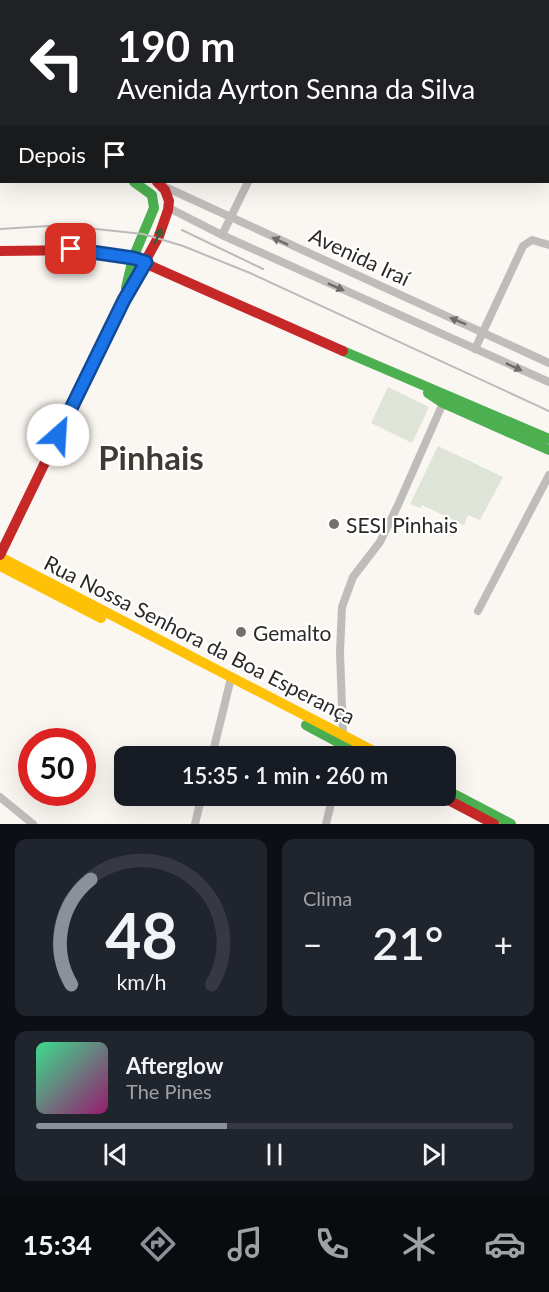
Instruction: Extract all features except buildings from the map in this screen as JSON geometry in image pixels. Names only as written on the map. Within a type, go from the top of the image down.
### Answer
[{"type":"main road","points":[[124,300],[133,258],[154,208],[152,195],[136,183]]},
{"type":"main road","points":[[0,556],[124,300],[146,262],[169,208],[169,200],[160,184]]},
{"type":"main road","points":[[0,251],[75,249],[146,262],[415,383],[549,439]]},
{"type":"main road","points":[[415,383],[443,403],[549,450]]},
{"type":"main road","name":"Rua Nossa Senhora da Boa Esperança","points":[[0,556],[231,681],[337,746]]},
{"type":"main road","name":"Rua Nossa Senhora da Boa Esperança","points":[[0,566],[364,746]]},
{"type":"main road","points":[[456,798],[477,816],[511,824]]},
{"type":"main road","points":[[456,804],[494,824]]},
{"type":"street","points":[[222,235],[248,183]]},
{"type":"street","name":"Avenida Iraí","points":[[160,184],[549,363]]},
{"type":"street","name":"Avenida Iraí","points":[[169,208],[222,235],[549,382]]},
{"type":"street","points":[[475,349],[523,246],[532,240],[546,243]]},
{"type":"street","points":[[344,746],[340,641],[342,607],[353,577],[380,542],[443,403]]},
{"type":"street","points":[[478,611],[549,475]]},
{"type":"street","points":[[215,746],[231,681]]},
{"type":"street","points":[[0,797],[33,824]]},
{"type":"street","points":[[195,824],[199,806]]},
{"type":"street","points":[[326,824],[330,806]]},
{"type":"shaded area","points":[[388,387],[429,407],[412,443],[371,423]]},
{"type":"shaded area","points":[[438,446],[503,477],[480,520],[468,515],[464,525],[422,505],[420,508],[410,504]]},
{"type":"railway","points":[[0,229],[77,227],[143,234],[183,246],[250,273],[549,411]]},
{"type":"railway","points":[[182,230],[263,269]]},
{"type":"traffic: fast","points":[[126,288],[133,258],[154,208],[152,195],[135,183]]},
{"type":"traffic: fast","points":[[343,351],[549,439]]},
{"type":"traffic: fast","points":[[428,393],[443,403],[549,450]]},
{"type":"traffic: fast","points":[[306,725],[345,746]]},
{"type":"traffic: fast","points":[[456,795],[511,824]]},
{"type":"traffic: slow","points":[[0,557],[364,746]]},
{"type":"traffic: slow","points":[[0,566],[101,618]]},
{"type":"traffic: jam","points":[[0,555],[124,300],[159,236],[169,201],[165,190],[158,183]]},
{"type":"traffic: jam","points":[[0,251],[84,250],[133,258],[343,351]]},
{"type":"traffic: jam","points":[[456,804],[494,824]]},
{"type":"place","name":"SESI Pinhais","points":[[334,524]]},
{"type":"place","name":"Gemalto","points":[[241,632]]},
{"type":"district","name":"Pinhais","points":[[151,457]]},
{"type":"route","points":[[58,435],[124,300],[146,262],[71,249]]}]
